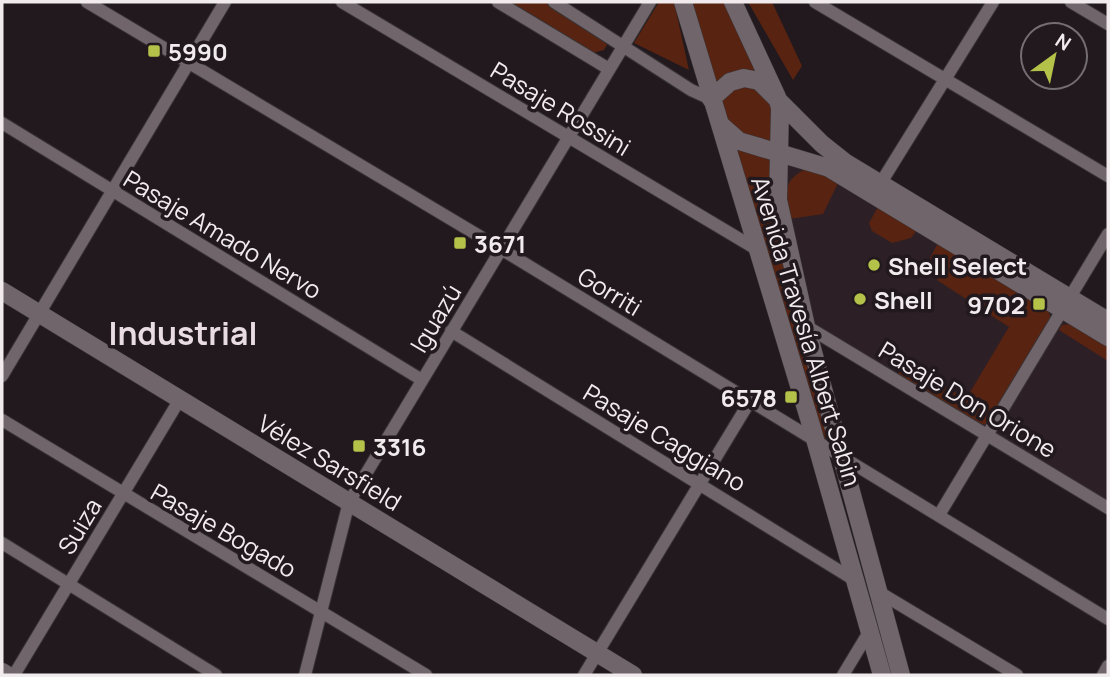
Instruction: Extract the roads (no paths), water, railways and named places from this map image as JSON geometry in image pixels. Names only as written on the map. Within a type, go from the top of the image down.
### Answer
[{"type":"main road","name":"Avenida Travesía Albert Sabin","points":[[683,2],[815,441],[882,675]]},
{"type":"main road","name":"Avenida Travesía Albert Sabin","points":[[733,2],[777,97],[780,121],[778,200],[806,326],[901,675]]},
{"type":"main road","points":[[711,99],[722,87],[744,78],[759,80],[822,144],[876,190]]},
{"type":"main road","points":[[719,120],[730,136],[829,168],[876,190],[1067,304],[1108,337]]},
{"type":"main road","points":[[748,144],[768,138],[780,121]]},
{"type":"main road","name":"Vélez Sarsfield","points":[[2,291],[633,675]]},
{"type":"main road","points":[[1067,304],[1108,321]]},
{"type":"main road","points":[[2,672],[7,675]]},
{"type":"street","name":"Gorriti","points":[[86,2],[501,249],[1108,620]]},
{"type":"street","points":[[2,376],[225,2]]},
{"type":"street","name":"Pasaje Rossini","points":[[342,2],[758,250]]},
{"type":"street","points":[[498,2],[609,69]]},
{"type":"street","points":[[554,2],[624,44],[691,90],[711,99]]},
{"type":"street","points":[[639,2],[641,16]]},
{"type":"street","name":"Iguazú","points":[[305,675],[349,502],[650,2]]},
{"type":"street","points":[[816,2],[1108,176]]},
{"type":"street","points":[[876,190],[993,2]]},
{"type":"street","points":[[1071,2],[1108,24]]},
{"type":"street","name":"Pasaje Amado Nervo","points":[[2,123],[422,380]]},
{"type":"street","points":[[939,515],[1108,234]]},
{"type":"street","name":"Pasaje Don Orione","points":[[806,326],[1108,508]]},
{"type":"street","name":"Pasaje Caggiano","points":[[452,331],[856,580]]},
{"type":"street","name":"Suiza","points":[[14,675],[180,399]]},
{"type":"street","points":[[584,675],[750,401]]},
{"type":"street","name":"Pasaje Bogado","points":[[2,420],[122,495],[426,675]]},
{"type":"street","points":[[2,543],[216,675]]},
{"type":"street","points":[[877,591],[1017,675]]},
{"type":"street","points":[[842,675],[869,632]]},
{"type":"street","points":[[1102,675],[1108,666]]},
{"type":"place","name":"5990","points":[[154,51]]},
{"type":"place","name":"3671","points":[[460,243]]},
{"type":"place","name":"Shell Select","points":[[874,265]]},
{"type":"place","name":"Shell","points":[[860,299]]},
{"type":"place","name":"9702","points":[[1039,304]]},
{"type":"place","name":"6578","points":[[791,397]]},
{"type":"place","name":"3316","points":[[359,446]]},
{"type":"district","name":"Industrial","points":[[183,333]]}]
